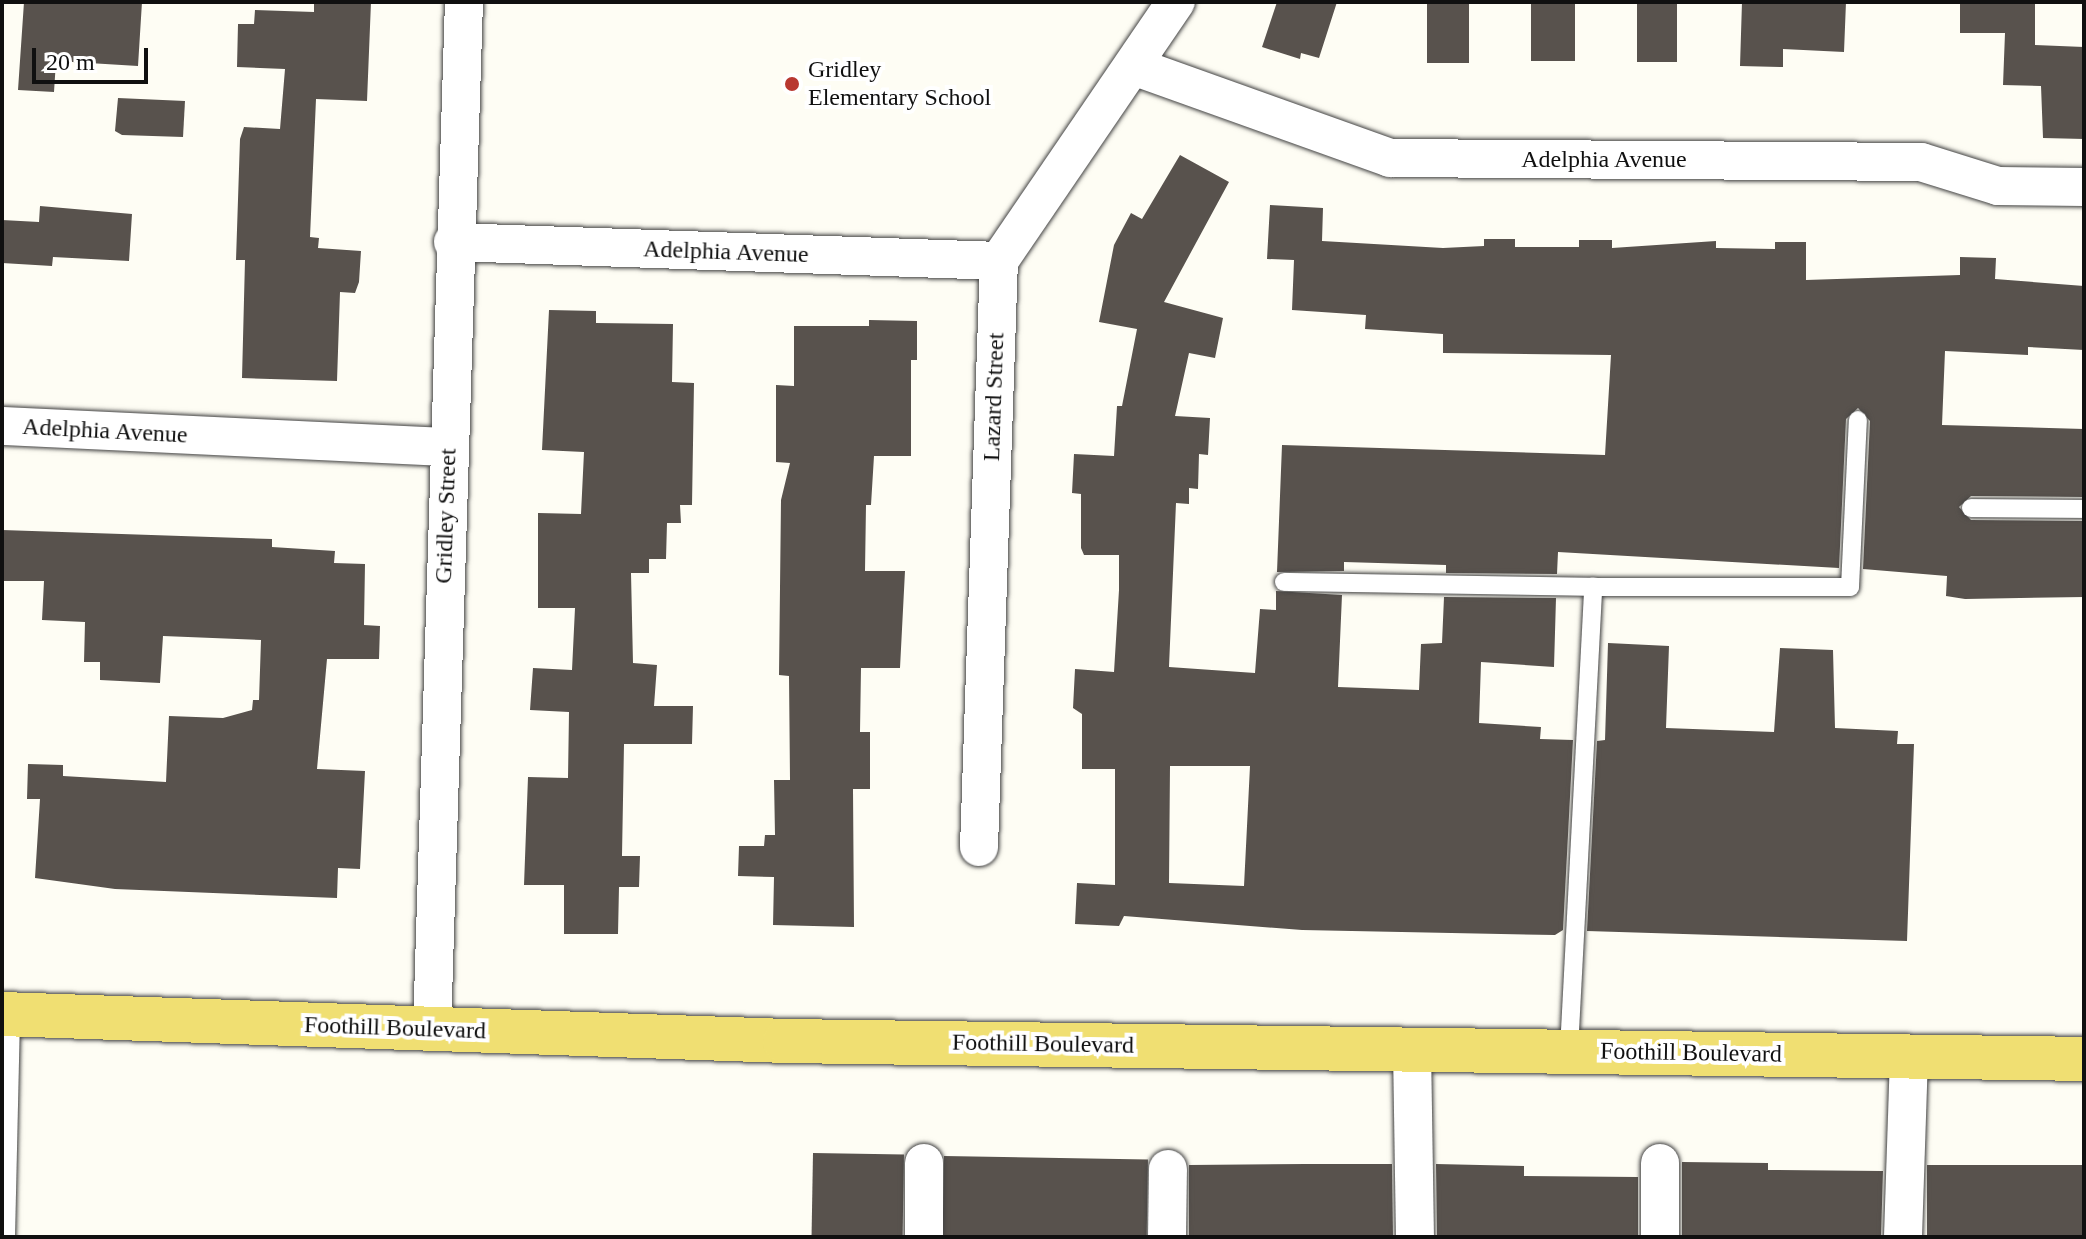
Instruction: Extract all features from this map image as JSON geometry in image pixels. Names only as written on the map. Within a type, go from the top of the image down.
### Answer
[{"type":"main road","name":"Foothill Boulevard","points":[[7,1014],[785,1041],[2084,1059]]},
{"type":"street","name":"Gridley Street","points":[[432,1030],[453,242],[464,2]]},
{"type":"street","points":[[999,261],[1136,67],[1176,2]]},
{"type":"street","name":"Adelphia Avenue","points":[[1136,67],[1390,158],[1921,162],[1998,186],[2084,187]]},
{"type":"street","name":"Adelphia Avenue","points":[[453,242],[999,261]]},
{"type":"street","name":"Lazard Street","points":[[979,847],[999,261]]},
{"type":"street","name":"Adelphia Avenue","points":[[2,426],[448,447]]},
{"type":"street","points":[[1412,1048],[1415,1237]]},
{"type":"street","points":[[1903,1237],[1909,1058]]},
{"type":"street","points":[[924,1163],[924,1237]]},
{"type":"street","points":[[1660,1163],[1660,1237]]},
{"type":"street","points":[[1167,1237],[1168,1169]]},
{"type":"lane","points":[[1284,582],[1850,587],[1858,420]]},
{"type":"lane","points":[[1971,508],[2084,509]]},
{"type":"lane","points":[[1569,1050],[1593,587]]},
{"type":"lane","points":[[6,1237],[7,1014]]},
{"type":"building","points":[[24,2],[142,2],[138,66],[56,61],[54,92],[18,90]]},
{"type":"building","points":[[314,2],[371,2],[367,101],[316,99],[310,237],[319,238],[318,248],[361,251],[359,282],[355,293],[340,292],[337,381],[242,378],[245,260],[236,260],[240,139],[244,127],[280,129],[285,69],[237,67],[238,24],[254,24],[255,10],[314,12]]},
{"type":"building","points":[[1277,2],[1337,2],[1319,58],[1301,53],[1300,59],[1262,47]]},
{"type":"building","points":[[1427,2],[1469,2],[1469,63],[1427,63]]},
{"type":"building","points":[[1531,2],[1575,2],[1575,61],[1531,61]]},
{"type":"building","points":[[1637,2],[1677,2],[1677,62],[1637,62]]},
{"type":"building","points":[[1742,2],[1846,2],[1844,52],[1783,49],[1783,67],[1740,66]]},
{"type":"building","points":[[1960,2],[2035,2],[2035,45],[2084,47],[2084,139],[2043,138],[2041,86],[2003,85],[2005,33],[1960,33]]},
{"type":"building","points":[[118,98],[185,101],[183,137],[122,135],[115,131]]},
{"type":"building","points":[[1180,155],[1229,182],[1164,302],[1223,318],[1215,358],[1189,353],[1175,416],[1210,418],[1208,455],[1199,454],[1198,489],[1189,488],[1189,504],[1176,503],[1169,667],[1255,673],[1260,609],[1276,610],[1276,591],[1342,595],[1338,687],[1419,690],[1421,644],[1442,643],[1444,597],[1556,598],[1554,667],[1481,662],[1479,723],[1541,727],[1540,739],[1573,740],[1563,930],[1555,935],[1302,930],[1124,916],[1119,926],[1075,924],[1077,883],[1115,885],[1115,769],[1082,769],[1082,714],[1073,708],[1075,669],[1114,672],[1119,555],[1084,555],[1081,548],[1081,494],[1072,493],[1074,454],[1114,456],[1117,406],[1122,406],[1137,329],[1099,322],[1114,245],[1131,213],[1142,219]],"holes":[[[1170,766],[1250,766],[1244,886],[1169,883]]]},
{"type":"building","points":[[1270,205],[1323,208],[1322,241],[1443,248],[1484,246],[1484,239],[1515,239],[1515,247],[1579,247],[1579,240],[1612,240],[1612,248],[1716,241],[1716,248],[1775,249],[1775,242],[1806,242],[1806,280],[1960,275],[1960,257],[1996,258],[1995,279],[2084,286],[2084,350],[2028,347],[2028,355],[1945,351],[1942,425],[2084,429],[2084,497],[1971,496],[1959,507],[1971,520],[2084,521],[2084,597],[1965,599],[1946,596],[1947,576],[1863,569],[1870,421],[1858,408],[1846,419],[1839,568],[1558,552],[1557,574],[1446,573],[1446,565],[1344,562],[1344,571],[1277,572],[1282,445],[1605,455],[1611,355],[1443,353],[1443,334],[1365,329],[1366,315],[1292,310],[1294,260],[1267,259]]},
{"type":"building","points":[[40,206],[132,214],[129,261],[53,257],[52,266],[2,263],[2,220],[39,222]]},
{"type":"building","points":[[549,310],[596,311],[596,323],[673,324],[672,382],[694,383],[692,505],[680,505],[681,523],[667,523],[666,559],[649,559],[649,573],[631,573],[633,663],[657,665],[654,706],[693,706],[692,744],[624,744],[622,856],[640,856],[639,887],[619,887],[618,934],[564,934],[564,885],[524,885],[528,777],[568,778],[569,712],[530,710],[533,668],[572,670],[575,608],[538,608],[538,513],[581,514],[584,452],[542,450]]},
{"type":"building","points":[[869,320],[917,321],[917,360],[911,360],[911,456],[874,456],[871,505],[866,505],[865,571],[905,571],[900,668],[861,668],[860,732],[870,732],[870,789],[853,789],[854,927],[773,925],[774,877],[738,876],[739,846],[764,846],[765,835],[775,835],[774,780],[790,780],[789,676],[779,675],[781,500],[790,463],[776,462],[776,385],[794,386],[794,326],[869,326]]},
{"type":"building","points":[[2,530],[272,539],[272,547],[335,551],[334,563],[365,564],[364,625],[380,626],[379,659],[327,659],[317,769],[365,771],[360,869],[338,868],[337,898],[115,889],[35,878],[40,799],[27,799],[28,764],[63,765],[63,776],[166,782],[169,716],[223,718],[252,710],[253,700],[259,700],[261,640],[163,636],[160,683],[100,680],[100,662],[84,662],[85,622],[42,620],[44,581],[2,581]]},
{"type":"building","points":[[1608,643],[1669,646],[1666,728],[1774,732],[1780,648],[1833,650],[1835,728],[1898,731],[1897,744],[1914,744],[1907,941],[1587,931],[1597,741],[1605,740]]},
{"type":"building","points":[[813,1153],[904,1155],[903,1237],[812,1237]]},
{"type":"building","points":[[944,1156],[1148,1160],[1147,1237],[943,1237]]},
{"type":"building","points":[[1682,1162],[1768,1163],[1768,1170],[1883,1171],[1881,1237],[1682,1237]]},
{"type":"building","points":[[1392,1164],[1393,1237],[1189,1237],[1189,1165]]},
{"type":"building","points":[[1436,1164],[1524,1166],[1524,1176],[1638,1177],[1638,1237],[1437,1237]]},
{"type":"building","points":[[1927,1165],[2084,1165],[2084,1237],[1927,1237]]},
{"type":"place","name":"Gridley Elementary School","points":[[792,84]]}]
